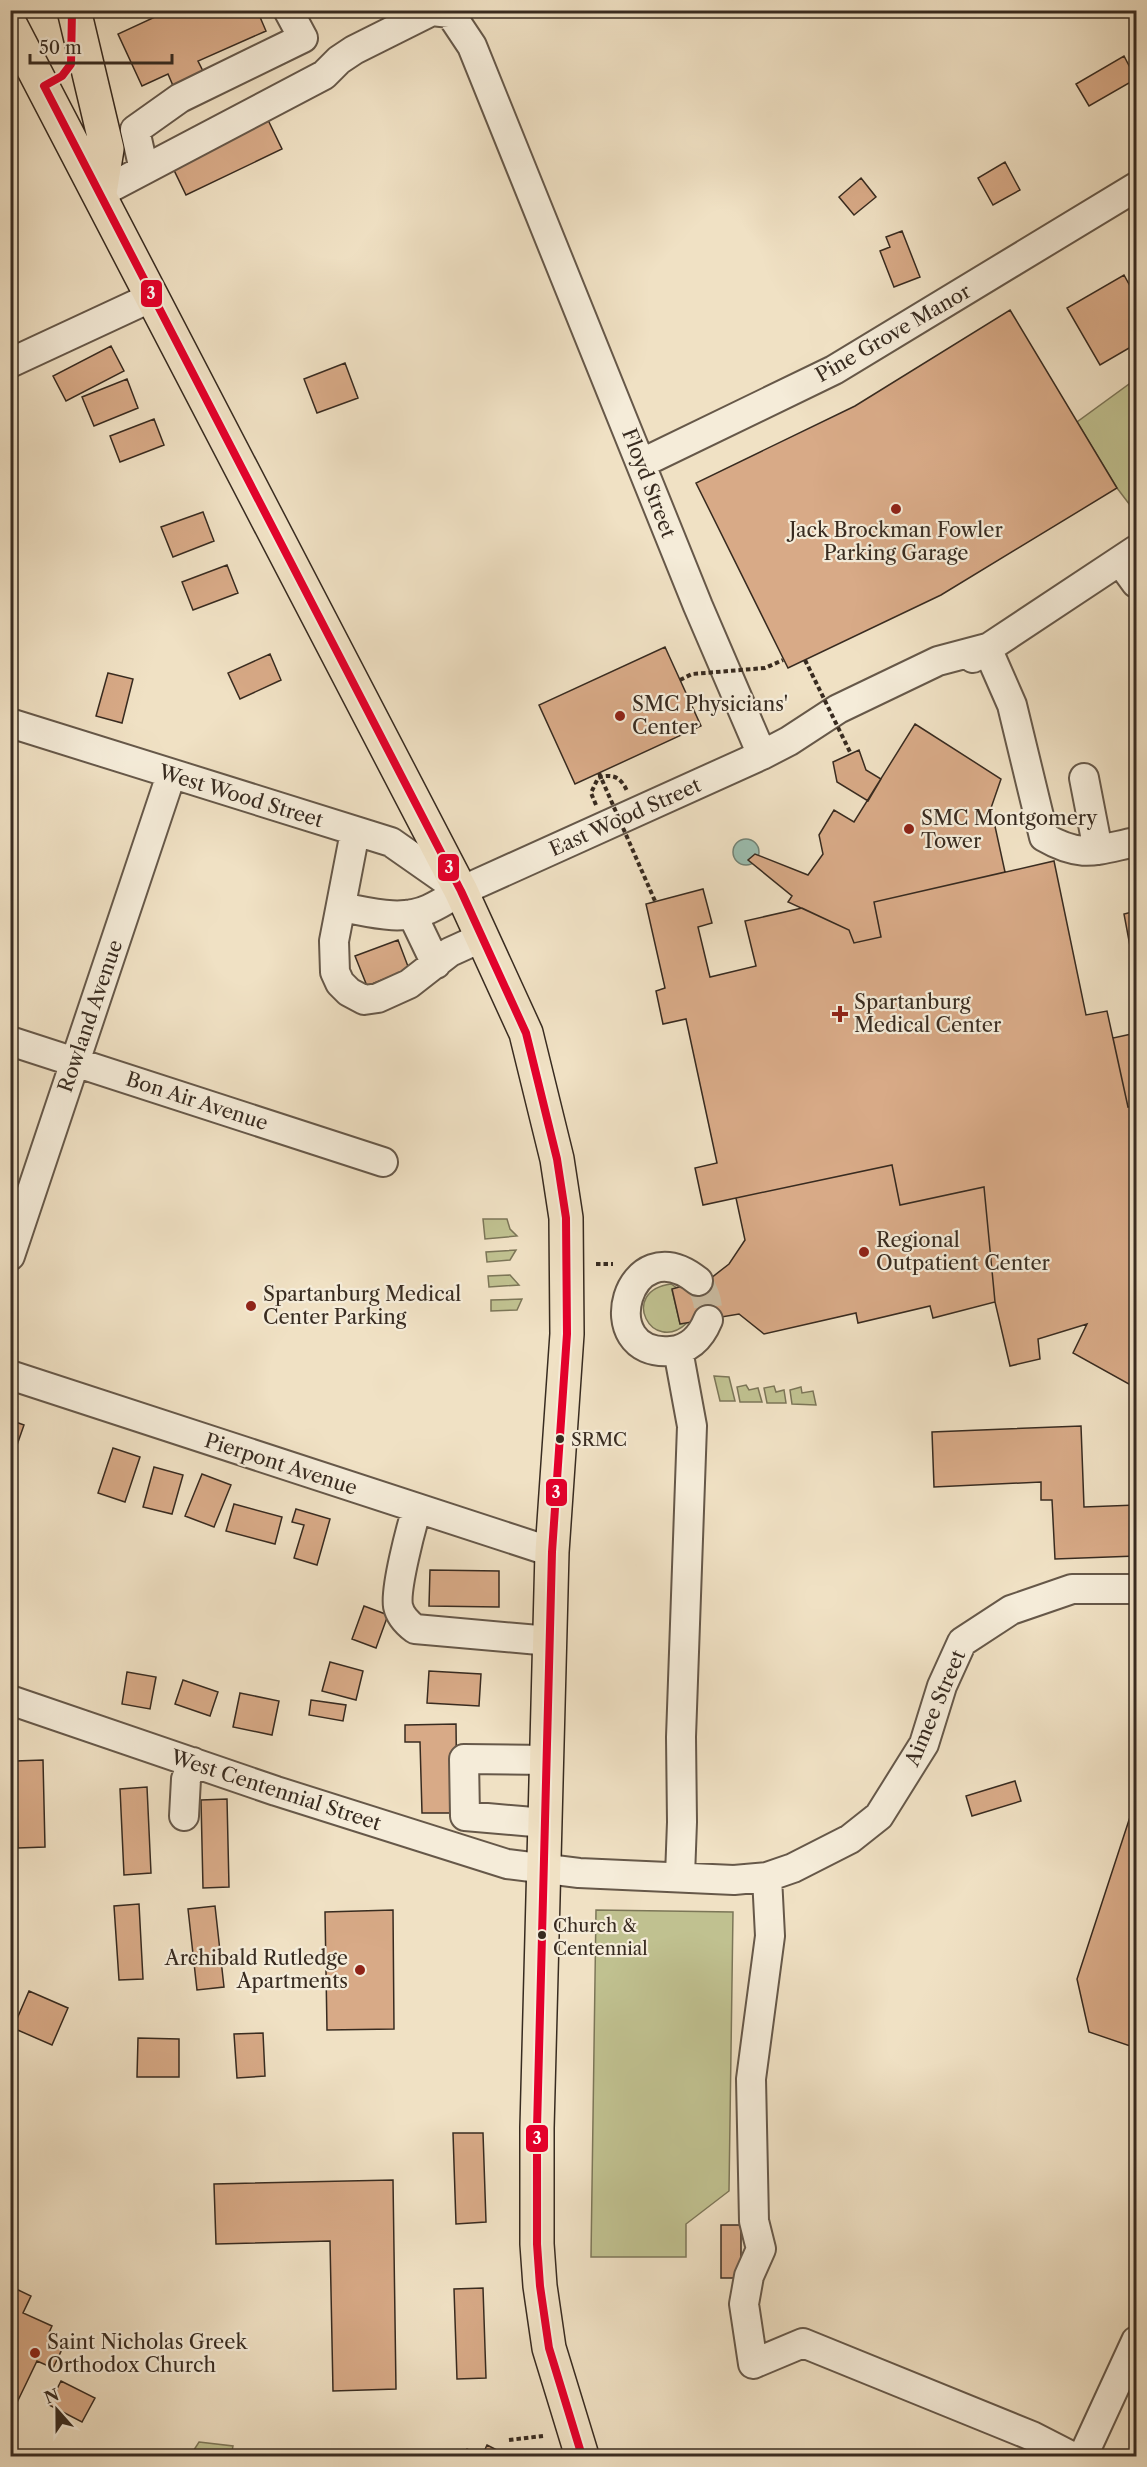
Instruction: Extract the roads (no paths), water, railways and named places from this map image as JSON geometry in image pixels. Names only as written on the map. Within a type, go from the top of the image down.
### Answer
[{"type":"main road","points":[[32,10],[10,22],[461,891],[526,1033],[557,1159],[566,1218],[567,1334],[552,1552],[537,2128],[537,2244],[540,2286],[549,2348],[582,2457]]},
{"type":"main road","points":[[44,86],[62,76],[71,63],[73,10]]},
{"type":"main road","points":[[73,10],[107,149],[100,193]]},
{"type":"street","points":[[288,10],[324,75]]},
{"type":"street","name":"Floyd Street","points":[[100,193],[324,75],[339,60],[354,50],[432,11],[450,13],[472,46],[642,462],[698,606],[762,755]]},
{"type":"street","points":[[144,170],[135,130],[180,98],[303,38]]},
{"type":"street","name":"Pine Grove Manor","points":[[642,462],[834,370],[1137,187]]},
{"type":"street","points":[[10,363],[152,297]]},
{"type":"street","name":"East Wood Street","points":[[412,914],[428,910],[461,891],[762,755],[789,741],[838,709],[938,661],[987,648],[1131,564]]},
{"type":"street","points":[[987,648],[1012,705],[1044,837],[1061,847],[1083,853],[1137,842]]},
{"type":"street","name":"West Wood Street","points":[[10,723],[398,846],[461,891]]},
{"type":"street","name":"Rowland Avenue","points":[[10,1256],[171,775]]},
{"type":"street","points":[[1084,778],[1098,850]]},
{"type":"street","points":[[355,831],[334,941],[335,972],[340,983],[349,992],[358,998],[371,1000],[409,984],[450,952],[483,937]]},
{"type":"street","points":[[341,907],[393,916],[412,914],[436,964]]},
{"type":"street","name":"Bon Air Avenue","points":[[10,1041],[383,1162]]},
{"type":"street","points":[[698,1281],[688,1273],[675,1268],[648,1271],[633,1285],[625,1304],[625,1318],[630,1331],[639,1341],[651,1349],[664,1352],[678,1350],[697,1339],[708,1320]]},
{"type":"street","points":[[678,1350],[692,1426],[681,1725],[680,1876]]},
{"type":"street","name":"Pierpont Avenue","points":[[10,1375],[552,1552]]},
{"type":"street","points":[[417,1508],[398,1598],[402,1617],[409,1625],[415,1629],[550,1641]]},
{"type":"street","name":"Aimee Street","points":[[544,1869],[579,1873],[734,1880],[767,1877],[793,1868],[850,1839],[879,1816],[924,1744],[942,1686],[962,1642],[1011,1610],[1072,1589],[1137,1589]]},
{"type":"street","name":"West Centennial Street","points":[[10,1700],[276,1791],[507,1864],[544,1869]]},
{"type":"street","points":[[465,1850],[464,1759],[547,1760]]},
{"type":"street","points":[[184,1816],[186,1779],[193,1762]]},
{"type":"street","points":[[465,1816],[545,1823]]},
{"type":"street","points":[[767,1877],[770,1936],[752,2079],[754,2221],[761,2249],[749,2276],[744,2304],[753,2364],[803,2343],[1032,2436],[1071,2457]]},
{"type":"street","points":[[1083,2457],[1137,2341]]},
{"type":"tunnel","points":[[698,1281],[707,1300],[708,1320]]},
{"type":"place","name":"Jack Brockman Fowler Parking Garage","points":[[896,509]]},
{"type":"place","name":"SMC Physicians' Center","points":[[620,716]]},
{"type":"place","name":"SMC Montgomery Tower","points":[[909,829]]},
{"type":"place","name":"Spartanburg Medical Center","points":[[840,1014]]},
{"type":"place","name":"Regional Outpatient Center","points":[[864,1252]]},
{"type":"place","name":"Spartanburg Medical Center Parking","points":[[251,1306]]},
{"type":"place","name":"SRMC","points":[[560,1439]]},
{"type":"place","name":"Church & Centennial","points":[[542,1935]]},
{"type":"place","name":"Archibald Rutledge Apartments","points":[[360,1970]]},
{"type":"place","name":"Saint Nicholas Greek Orthodox Church","points":[[35,2353]]}]
